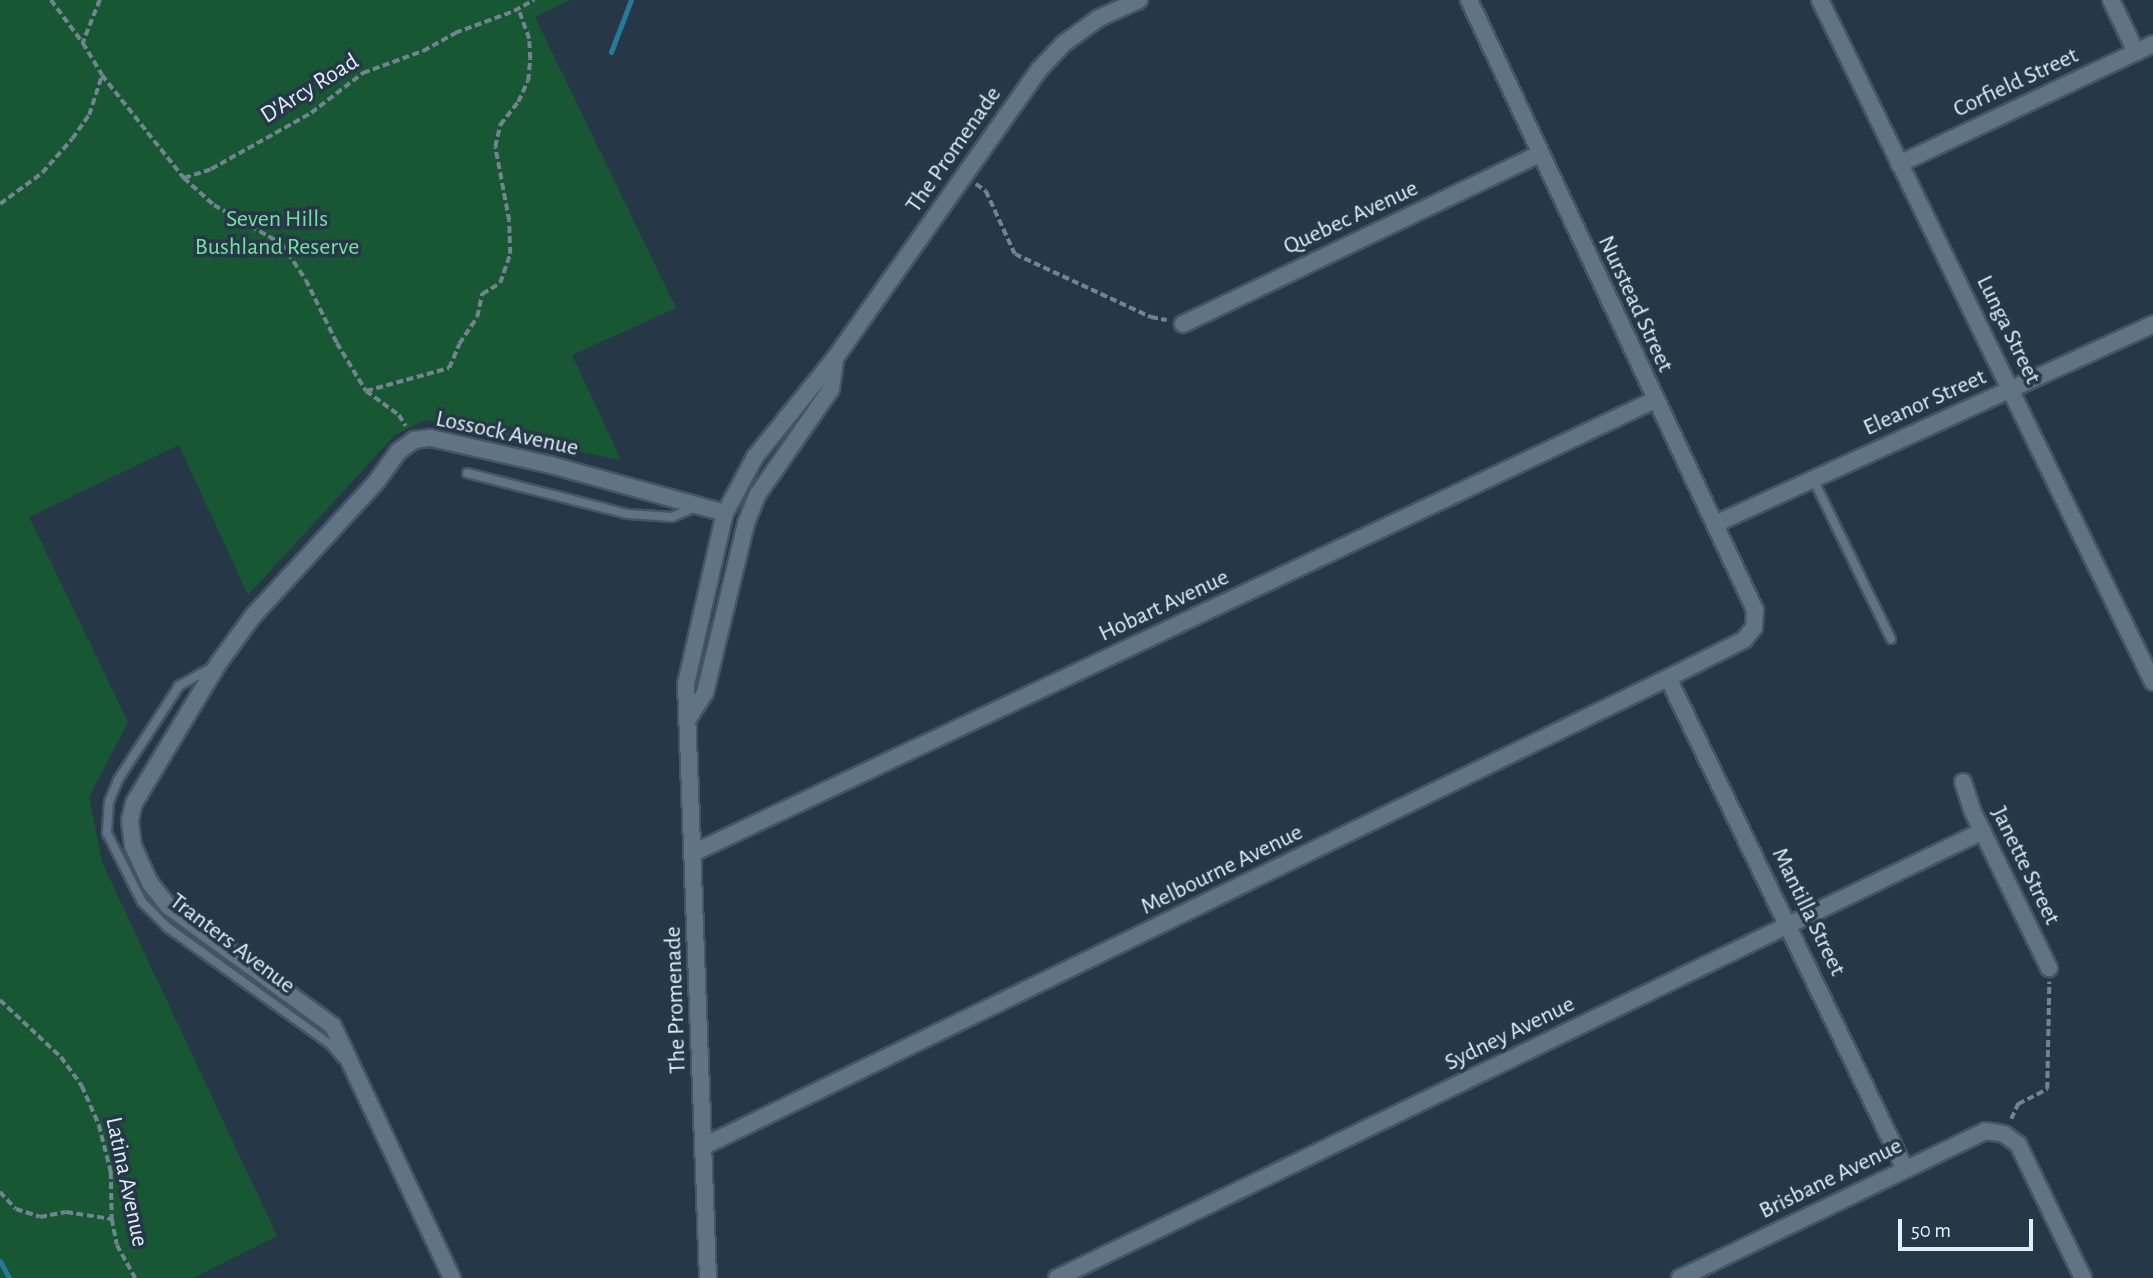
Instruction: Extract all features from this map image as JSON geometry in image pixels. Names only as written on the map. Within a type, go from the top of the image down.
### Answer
[{"type":"street","name":"The Promenade","points":[[708,1278],[686,684],[724,513],[755,457],[835,358],[1039,70],[1063,44],[1099,18],[1139,0]]},
{"type":"street","name":"Nurstead Street","points":[[1469,0],[1755,610],[1754,628]]},
{"type":"street","name":"Lunga Street","points":[[1820,0],[2012,388],[2153,682]]},
{"type":"street","points":[[2110,0],[2136,52]]},
{"type":"street","name":"Corfield Street","points":[[1899,164],[2153,44]]},
{"type":"street","name":"Quebec Avenue","points":[[1183,324],[1539,154]]},
{"type":"street","name":"Eleanor Street","points":[[1715,524],[2153,324]]},
{"type":"street","name":"The Promenade","points":[[688,719],[705,693],[750,513],[758,494],[831,389],[835,358]]},
{"type":"street","name":"Hobart Avenue","points":[[693,853],[1655,400]]},
{"type":"street","name":"Lossock Avenue","points":[[414,440],[430,438],[551,465],[724,513]]},
{"type":"street","name":"Tranters Avenue","points":[[414,440],[399,451],[377,481],[253,616],[218,664],[134,803],[130,820],[133,846],[150,883],[168,906],[333,1026],[452,1278]]},
{"type":"street","name":"Melbourne Avenue","points":[[704,1146],[1668,678],[1744,640],[1754,628]]},
{"type":"street","name":"Mantilla Street","points":[[1668,678],[1905,1167]]},
{"type":"street","name":"Janette Street","points":[[1963,782],[1983,831],[2049,968]]},
{"type":"street","name":"Sydney Avenue","points":[[1056,1278],[1983,831]]},
{"type":"street","name":"Brisbane Avenue","points":[[1680,1278],[1985,1130],[2004,1134]]},
{"type":"street","points":[[2004,1134],[2018,1144],[2083,1278]]},
{"type":"lane","name":"Lossock Avenue","points":[[467,473],[628,514],[671,517],[698,506]]},
{"type":"lane","points":[[1814,478],[1891,639]]},
{"type":"lane","name":"Tranters Avenue","points":[[218,664],[179,685],[118,780],[109,802],[107,833],[142,902],[167,927],[331,1045],[356,1073]]},
{"type":"path","name":"Lossock Avenue","points":[[51,0],[83,43],[102,75],[184,178],[214,205],[282,244],[306,280],[337,343],[366,391],[399,415],[414,440]]},
{"type":"path","points":[[83,43],[100,0]]},
{"type":"path","name":"D'Arcy Road","points":[[184,178],[211,169],[311,113],[363,73],[423,51],[455,33],[518,9],[534,0]]},
{"type":"path","points":[[366,391],[449,368],[459,344],[478,317],[482,294],[500,283],[510,254],[509,221],[495,147],[500,125],[518,102],[527,81],[530,59],[530,39],[518,9]]},
{"type":"path","points":[[0,204],[42,173],[72,139],[89,115],[102,75]]},
{"type":"path","points":[[963,174],[986,191],[1015,254],[1151,317],[1183,324]]},
{"type":"path","points":[[2004,1134],[2018,1104],[2047,1089],[2049,968]]},
{"type":"path","name":"Latina Avenue","points":[[0,1000],[54,1050],[82,1086],[99,1125],[111,1172],[112,1219],[117,1245],[135,1278]]},
{"type":"path","points":[[0,1192],[16,1209],[40,1217],[66,1212],[112,1219]]},
{"type":"green space","name":"Seven Hills Bushland Reserve","points":[[0,0],[570,0],[535,17],[676,308],[572,355],[621,460],[425,420],[395,435],[248,595],[179,445],[29,517],[128,722],[89,797],[102,862],[277,1236],[193,1278],[0,1278]]},
{"type":"waterway","points":[[611,52],[631,0]]},
{"type":"waterway","points":[[0,1261],[9,1278]]}]
